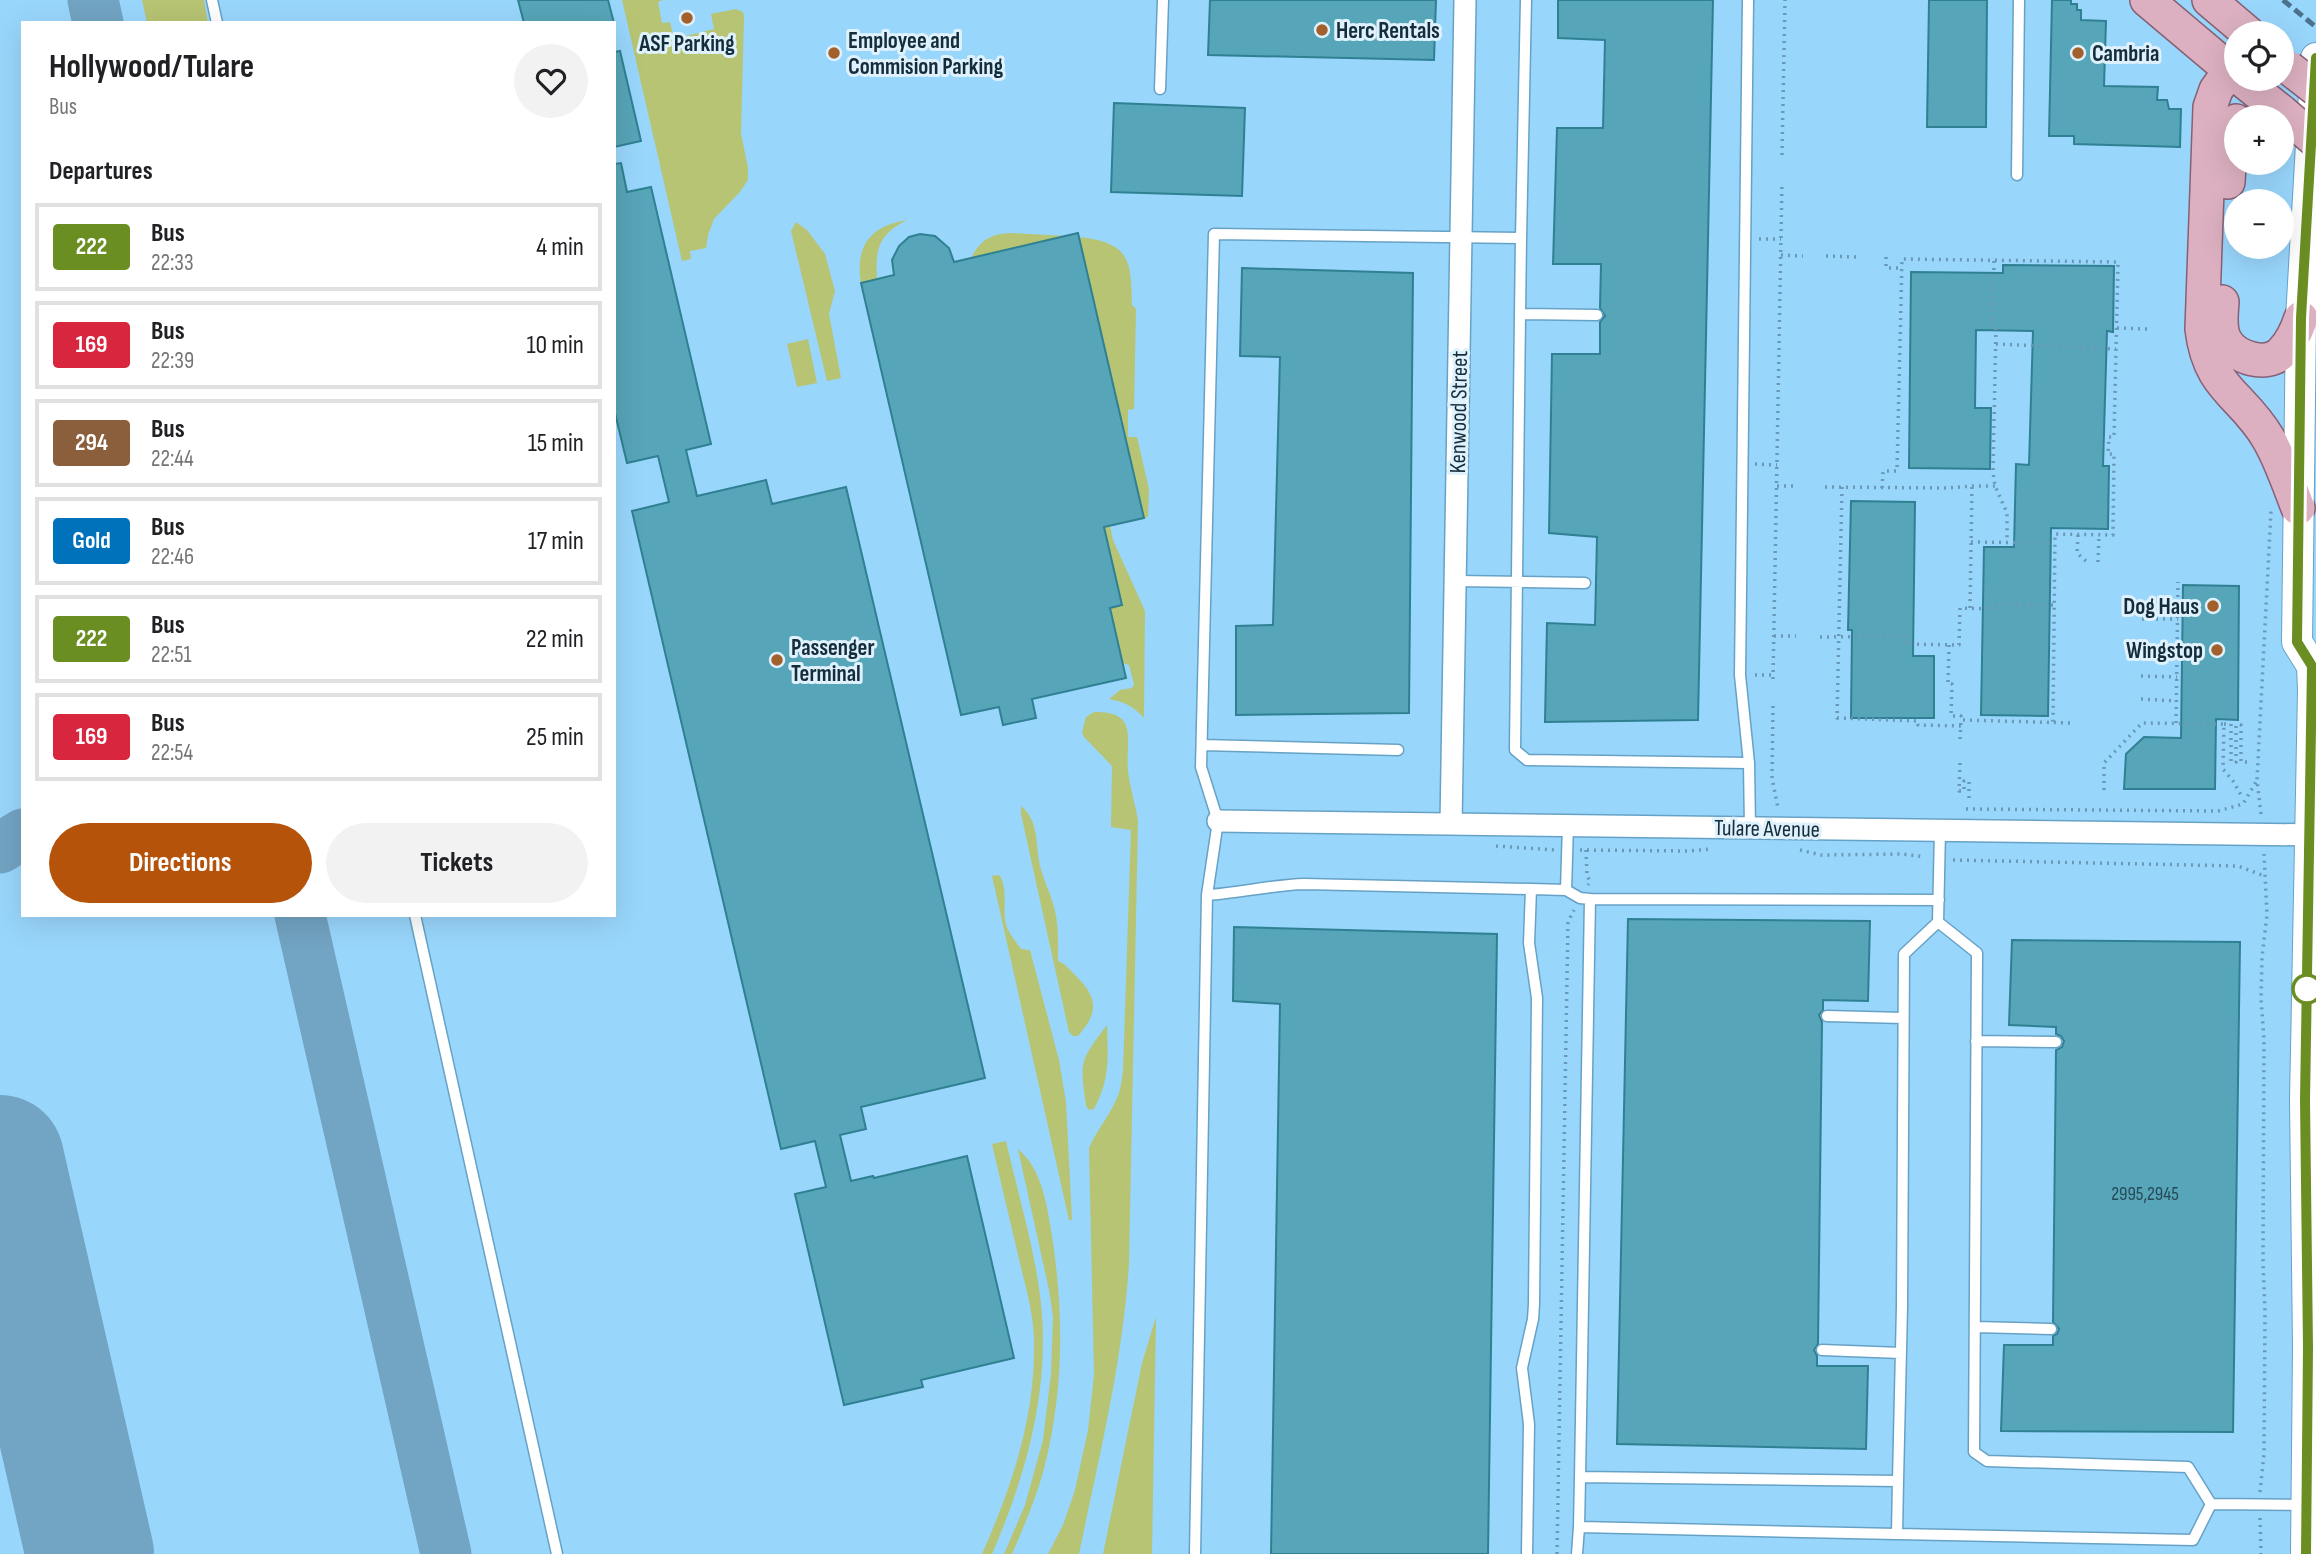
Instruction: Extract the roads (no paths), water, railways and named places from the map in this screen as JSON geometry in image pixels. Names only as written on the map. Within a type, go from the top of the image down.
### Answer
[{"type":"main road","points":[[2147,0],[2224,61]]},
{"type":"main road","points":[[2209,0],[2234,21]]},
{"type":"main road","points":[[2284,508],[2301,318],[2296,63]]},
{"type":"main road","points":[[2296,63],[2316,89]]},
{"type":"main road","points":[[2224,85],[2216,90],[2210,107],[2202,329],[2212,367],[2219,381],[2268,438],[2284,508],[2297,642],[2314,677],[2312,1347],[2307,1505],[2310,1542]]},
{"type":"main road","points":[[2259,91],[2316,141]]},
{"type":"main road","points":[[2229,175],[2221,330],[2226,342],[2237,353],[2254,360],[2269,359],[2281,354],[2295,334],[2301,318]]},
{"type":"street","name":"Kenwood Street","points":[[1451,824],[1465,0]]},
{"type":"street","name":"Tulare Avenue","points":[[1218,821],[2313,835]]},
{"type":"lane","points":[[212,0],[217,21]]},
{"type":"lane","points":[[1160,89],[1163,0]]},
{"type":"lane","points":[[1526,0],[1515,750],[1527,760],[1749,763]]},
{"type":"lane","points":[[1748,0],[1740,675],[1749,763],[1750,828]]},
{"type":"lane","points":[[2017,175],[2019,0]]},
{"type":"lane","points":[[1195,1554],[1207,895],[1218,821],[1201,767],[1214,234],[1521,238]]},
{"type":"lane","points":[[1520,314],[1597,315]]},
{"type":"lane","points":[[1455,581],[1585,583]]},
{"type":"lane","points":[[1202,746],[1398,750]]},
{"type":"lane","points":[[1566,890],[1568,825]]},
{"type":"lane","points":[[1898,1534],[1904,954],[1938,922],[1940,830]]},
{"type":"lane","points":[[1207,895],[1304,884],[1566,890],[1585,899],[1940,900]]},
{"type":"lane","points":[[1527,1554],[1529,1423],[1522,1368],[1534,1304],[1536,1091],[1536,998],[1530,943],[1531,889]]},
{"type":"lane","points":[[1577,1554],[1585,899]]},
{"type":"lane","points":[[415,917],[557,1554]]},
{"type":"lane","points":[[1938,922],[1977,953],[1974,1452],[1987,1461],[2188,1467],[2211,1504]]},
{"type":"lane","points":[[1827,1016],[1903,1018]]},
{"type":"lane","points":[[1976,1041],[2056,1042]]},
{"type":"lane","points":[[1975,1327],[2051,1329]]},
{"type":"lane","points":[[1822,1350],[1901,1353]]},
{"type":"lane","points":[[1580,1477],[1898,1481]]},
{"type":"lane","points":[[1579,1527],[2193,1540],[2211,1504]]},
{"type":"lane","points":[[2211,1504],[2307,1505]]},
{"type":"railway","points":[[2283,0],[2316,27]]},
{"type":"place","name":"ASF Parking","points":[[687,18]]},
{"type":"place","name":"Herc Rentals","points":[[1322,30]]},
{"type":"place","name":"Employee and Commision Parking","points":[[834,53]]},
{"type":"place","name":"Cambria","points":[[2078,53]]},
{"type":"place","name":"Dog Haus","points":[[2213,606]]},
{"type":"place","name":"Wingstop","points":[[2217,650]]},
{"type":"place","name":"Passenger Terminal","points":[[777,660]]}]
